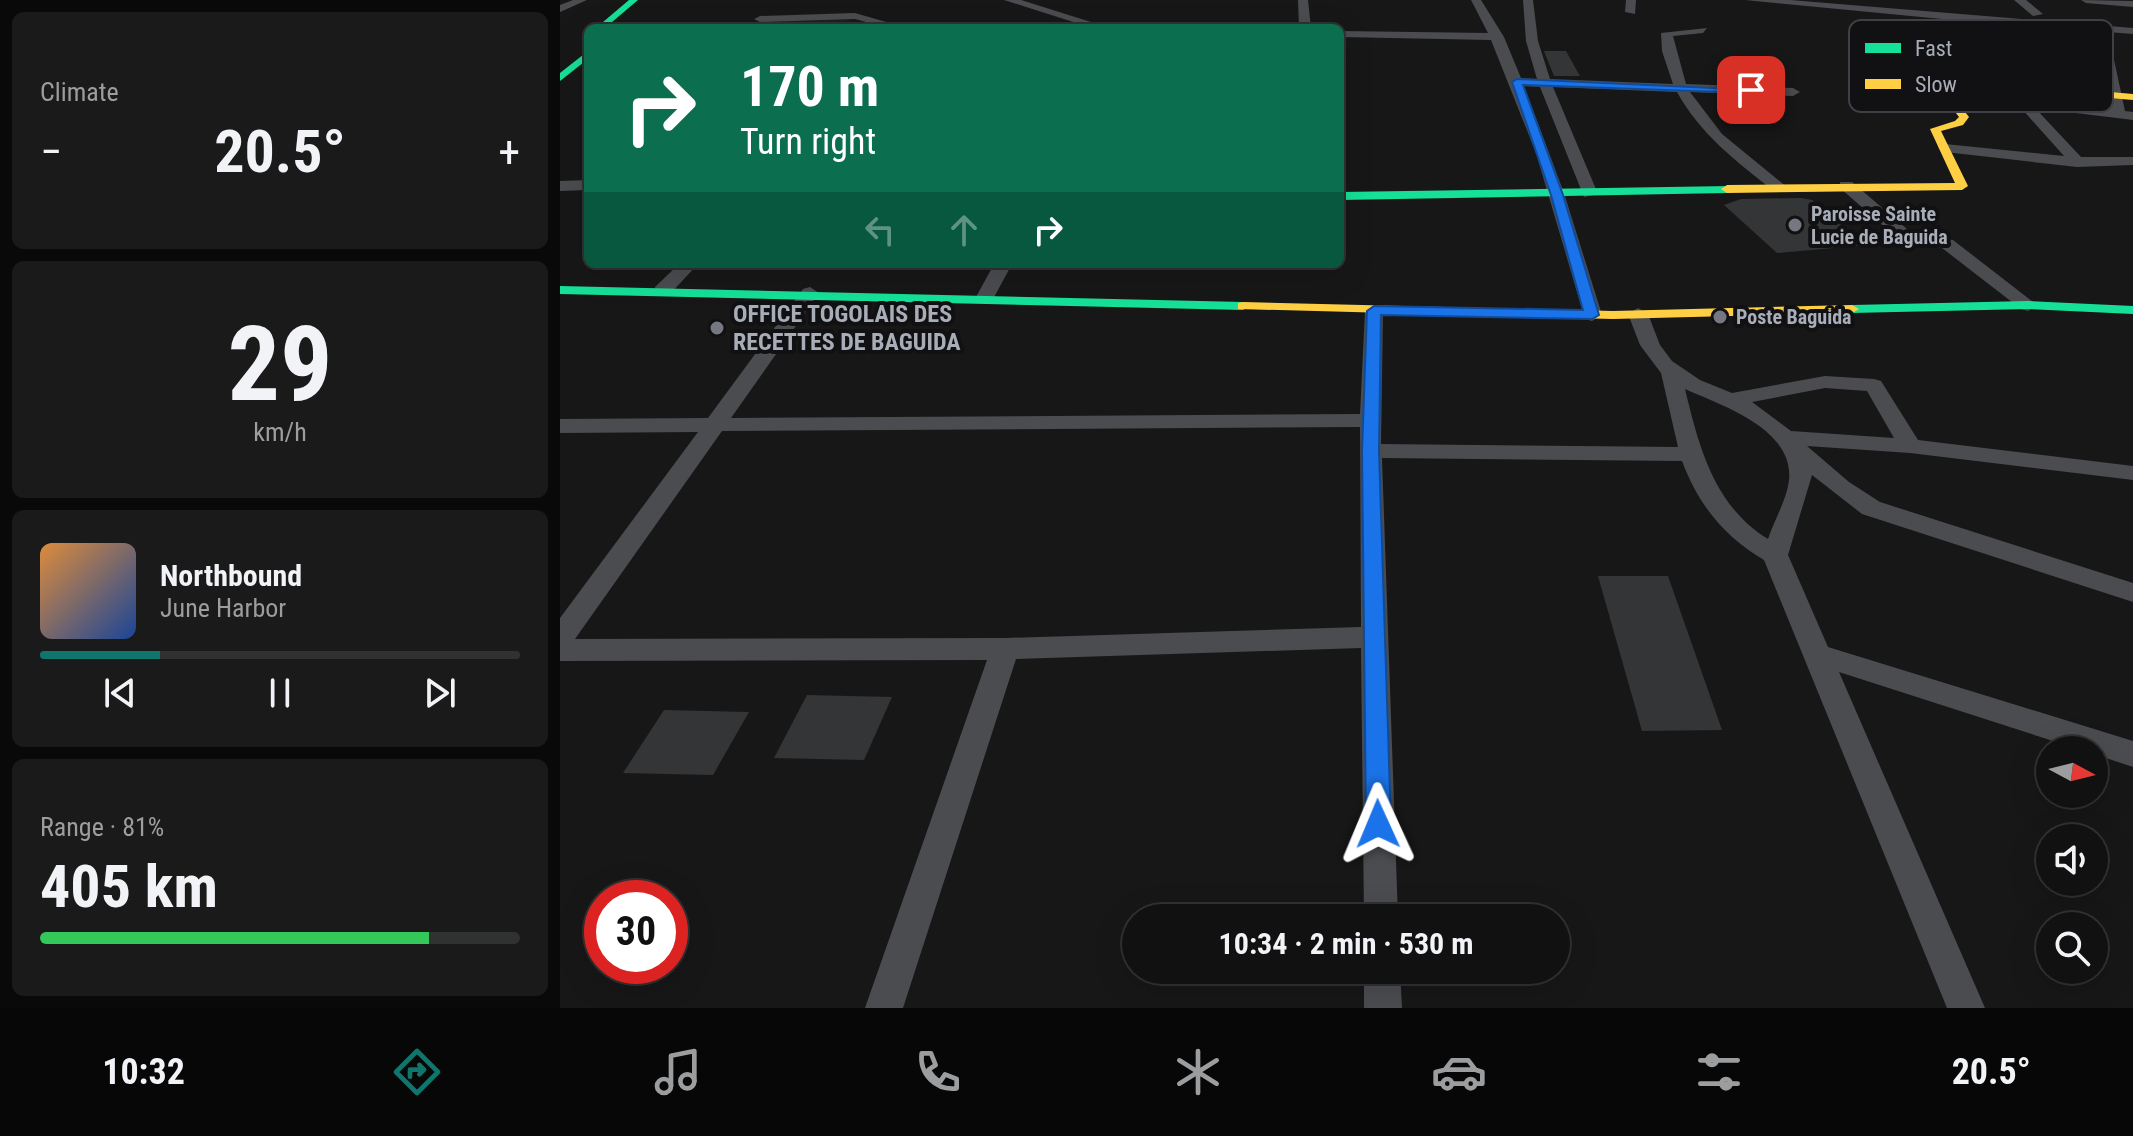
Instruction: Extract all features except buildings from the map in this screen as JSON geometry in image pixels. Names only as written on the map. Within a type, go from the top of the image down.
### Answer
[{"type":"main road","points":[[605,24],[634,0]]},
{"type":"main road","points":[[624,24],[652,0]]},
{"type":"main road","points":[[560,61],[584,41]]},
{"type":"main road","points":[[560,78],[584,57]]},
{"type":"main road","points":[[1344,196],[1557,195],[1846,185],[1962,186],[1935,129],[1959,123],[1964,117],[1960,112]]},
{"type":"main road","points":[[560,290],[985,297],[1374,311],[1592,315],[2028,305],[2133,310]]},
{"type":"street","points":[[560,9],[582,0]]},
{"type":"street","points":[[1009,0],[1090,24]]},
{"type":"street","points":[[1303,0],[1305,24]]},
{"type":"street","points":[[1476,0],[1498,37],[1517,82],[1557,195],[1592,315]]},
{"type":"street","points":[[1528,0],[1529,26],[1545,82],[1590,194]]},
{"type":"street","points":[[1750,0],[1821,3],[2005,20]]},
{"type":"street","points":[[1836,0],[2084,20]]},
{"type":"street","points":[[2019,0],[2037,14]]},
{"type":"street","points":[[2086,0],[2133,4]]},
{"type":"street","points":[[1945,15],[1949,20]]},
{"type":"street","points":[[760,19],[855,16],[886,24]]},
{"type":"street","points":[[2113,22],[2133,24]]},
{"type":"street","points":[[2113,29],[2133,31]]},
{"type":"street","points":[[1703,30],[1667,33],[1667,46],[1680,87],[1708,131],[1780,188]]},
{"type":"street","points":[[1344,34],[1498,37]]},
{"type":"street","points":[[2102,112],[2126,115],[2124,96],[2113,63]]},
{"type":"street","points":[[1517,82],[1793,92]]},
{"type":"street","points":[[2032,112],[2077,162]]},
{"type":"street","points":[[1945,148],[2077,162],[2133,161]]},
{"type":"street","points":[[560,186],[584,185]]},
{"type":"street","points":[[1846,185],[1909,239],[1947,244],[2028,305]]},
{"type":"street","points":[[662,291],[685,268]]},
{"type":"street","points":[[985,297],[1001,268]]},
{"type":"street","points":[[560,639],[810,293]]},
{"type":"street","points":[[1374,311],[1370,451],[1381,904]]},
{"type":"street","points":[[1638,314],[1649,347],[1671,372],[1734,399],[1840,491],[1871,508],[2133,593]]},
{"type":"street","points":[[1671,372],[1689,454],[1708,495],[1734,528],[1775,555],[1966,1008]]},
{"type":"street","points":[[1734,399],[1825,382],[1874,385],[1910,446]]},
{"type":"street","points":[[560,426],[1371,420]]},
{"type":"street","points":[[1787,442],[1910,446],[2133,473]]},
{"type":"street","points":[[1775,555],[1801,479],[1787,442]]},
{"type":"street","points":[[1370,451],[1689,454]]},
{"type":"street","points":[[560,650],[1005,649],[1374,637]]},
{"type":"street","points":[[884,1008],[1005,649]]},
{"type":"street","points":[[1819,655],[2133,754]]},
{"type":"street","points":[[1382,984],[1383,1008]]},
{"type":"shaded area","points":[[845,19],[859,24],[762,24]]},
{"type":"traffic: fast","points":[[605,24],[634,0]]},
{"type":"traffic: fast","points":[[560,78],[584,57]]},
{"type":"traffic: fast","points":[[1344,196],[1727,189]]},
{"type":"traffic: fast","points":[[560,290],[1243,306]]},
{"type":"traffic: fast","points":[[1852,309],[2028,305],[2133,310]]},
{"type":"traffic: slow","points":[[2113,95],[2133,97]]},
{"type":"traffic: slow","points":[[1727,189],[1962,186],[1935,129],[1959,123],[1964,117],[1960,112]]},
{"type":"traffic: slow","points":[[1243,306],[1613,315],[1852,309]]},
{"type":"place","name":"Paroisse Sainte Lucie de Baguida","points":[[1795,225]]},
{"type":"place","name":"Poste Baguida","points":[[1720,317]]},
{"type":"place","name":"OFFICE TOGOLAIS DES RECETTES DE BAGUIDA","points":[[717,328]]},
{"type":"route","points":[[1378,824],[1370,451],[1374,311],[1592,315],[1557,195],[1517,82],[1751,90]]}]
